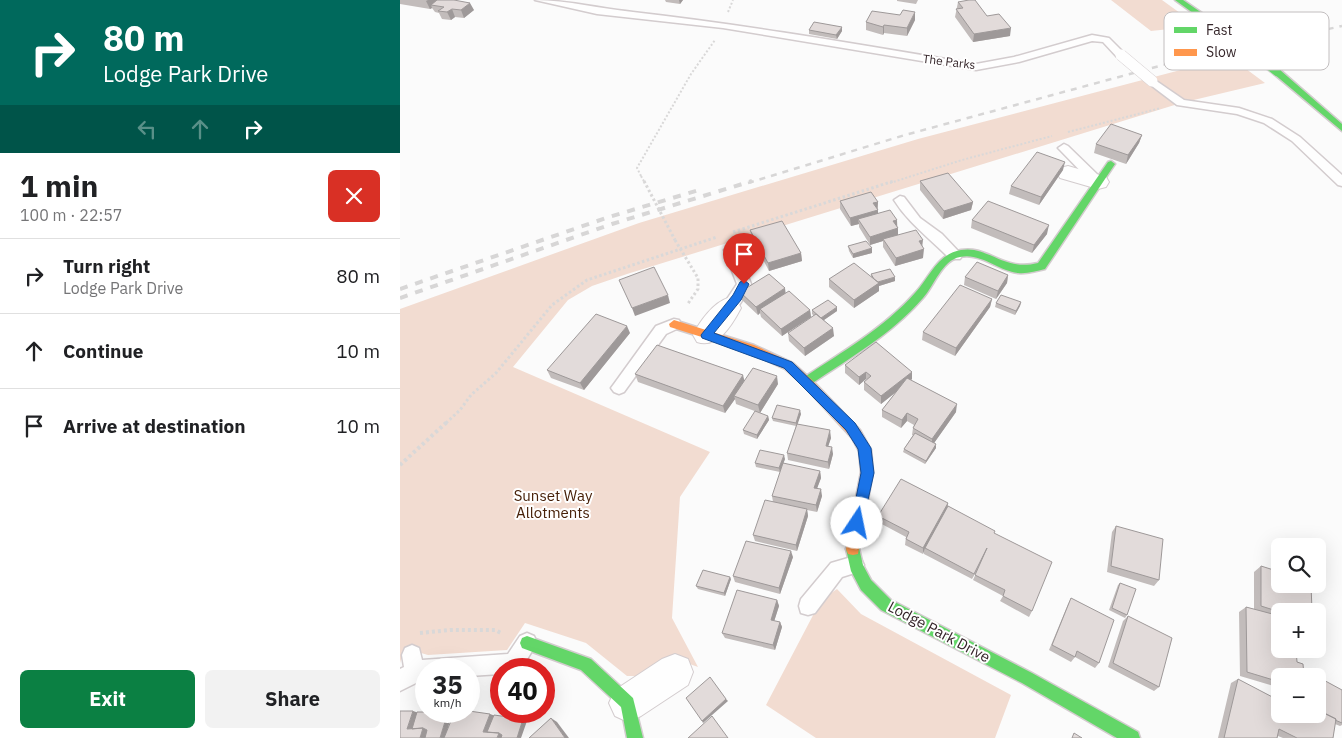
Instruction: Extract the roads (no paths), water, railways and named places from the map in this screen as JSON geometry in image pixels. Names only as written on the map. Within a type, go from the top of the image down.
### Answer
[{"type":"main road","points":[[1178,0],[1196,12]]},
{"type":"main road","points":[[1274,70],[1342,128]]},
{"type":"main road","points":[[806,381],[896,320],[924,291],[946,260],[961,253],[980,256],[1000,265],[1022,270],[1041,266],[1111,164]]},
{"type":"main road","name":"Lodge Park Drive","points":[[674,324],[788,365],[850,427],[864,448],[867,473],[854,540],[855,564],[860,578],[871,593],[886,605],[1027,678],[1132,738]]},
{"type":"main road","points":[[527,643],[586,664],[628,703],[635,738]]},
{"type":"street","points":[[1068,173],[1098,182]]},
{"type":"street","points":[[706,335],[728,308]]},
{"type":"street","points":[[628,703],[675,672]]},
{"type":"lane","name":"The Parks","points":[[540,0],[597,11],[723,26],[976,67],[1015,60],[1092,38],[1106,40],[1121,55],[1181,103],[1240,111],[1268,121],[1296,138],[1342,182]]},
{"type":"lane","points":[[1064,148],[1098,182]]},
{"type":"lane","points":[[900,200],[916,222],[937,237],[955,256]]},
{"type":"lane","points":[[728,308],[737,298],[744,284],[731,250]]},
{"type":"lane","points":[[619,388],[661,330],[674,324]]},
{"type":"lane","points":[[808,606],[838,569],[855,564]]},
{"type":"lane","points":[[408,669],[513,664],[527,643]]},
{"type":"railway","points":[[1329,29],[1342,26]]},
{"type":"railway","points":[[748,183],[905,135],[1164,65]]},
{"type":"railway","points":[[400,298],[612,224],[752,181]]},
{"type":"railway","points":[[400,289],[609,217],[699,190]]},
{"type":"park label","name":"Sunset Way Allotments","points":[[553,504]]}]
